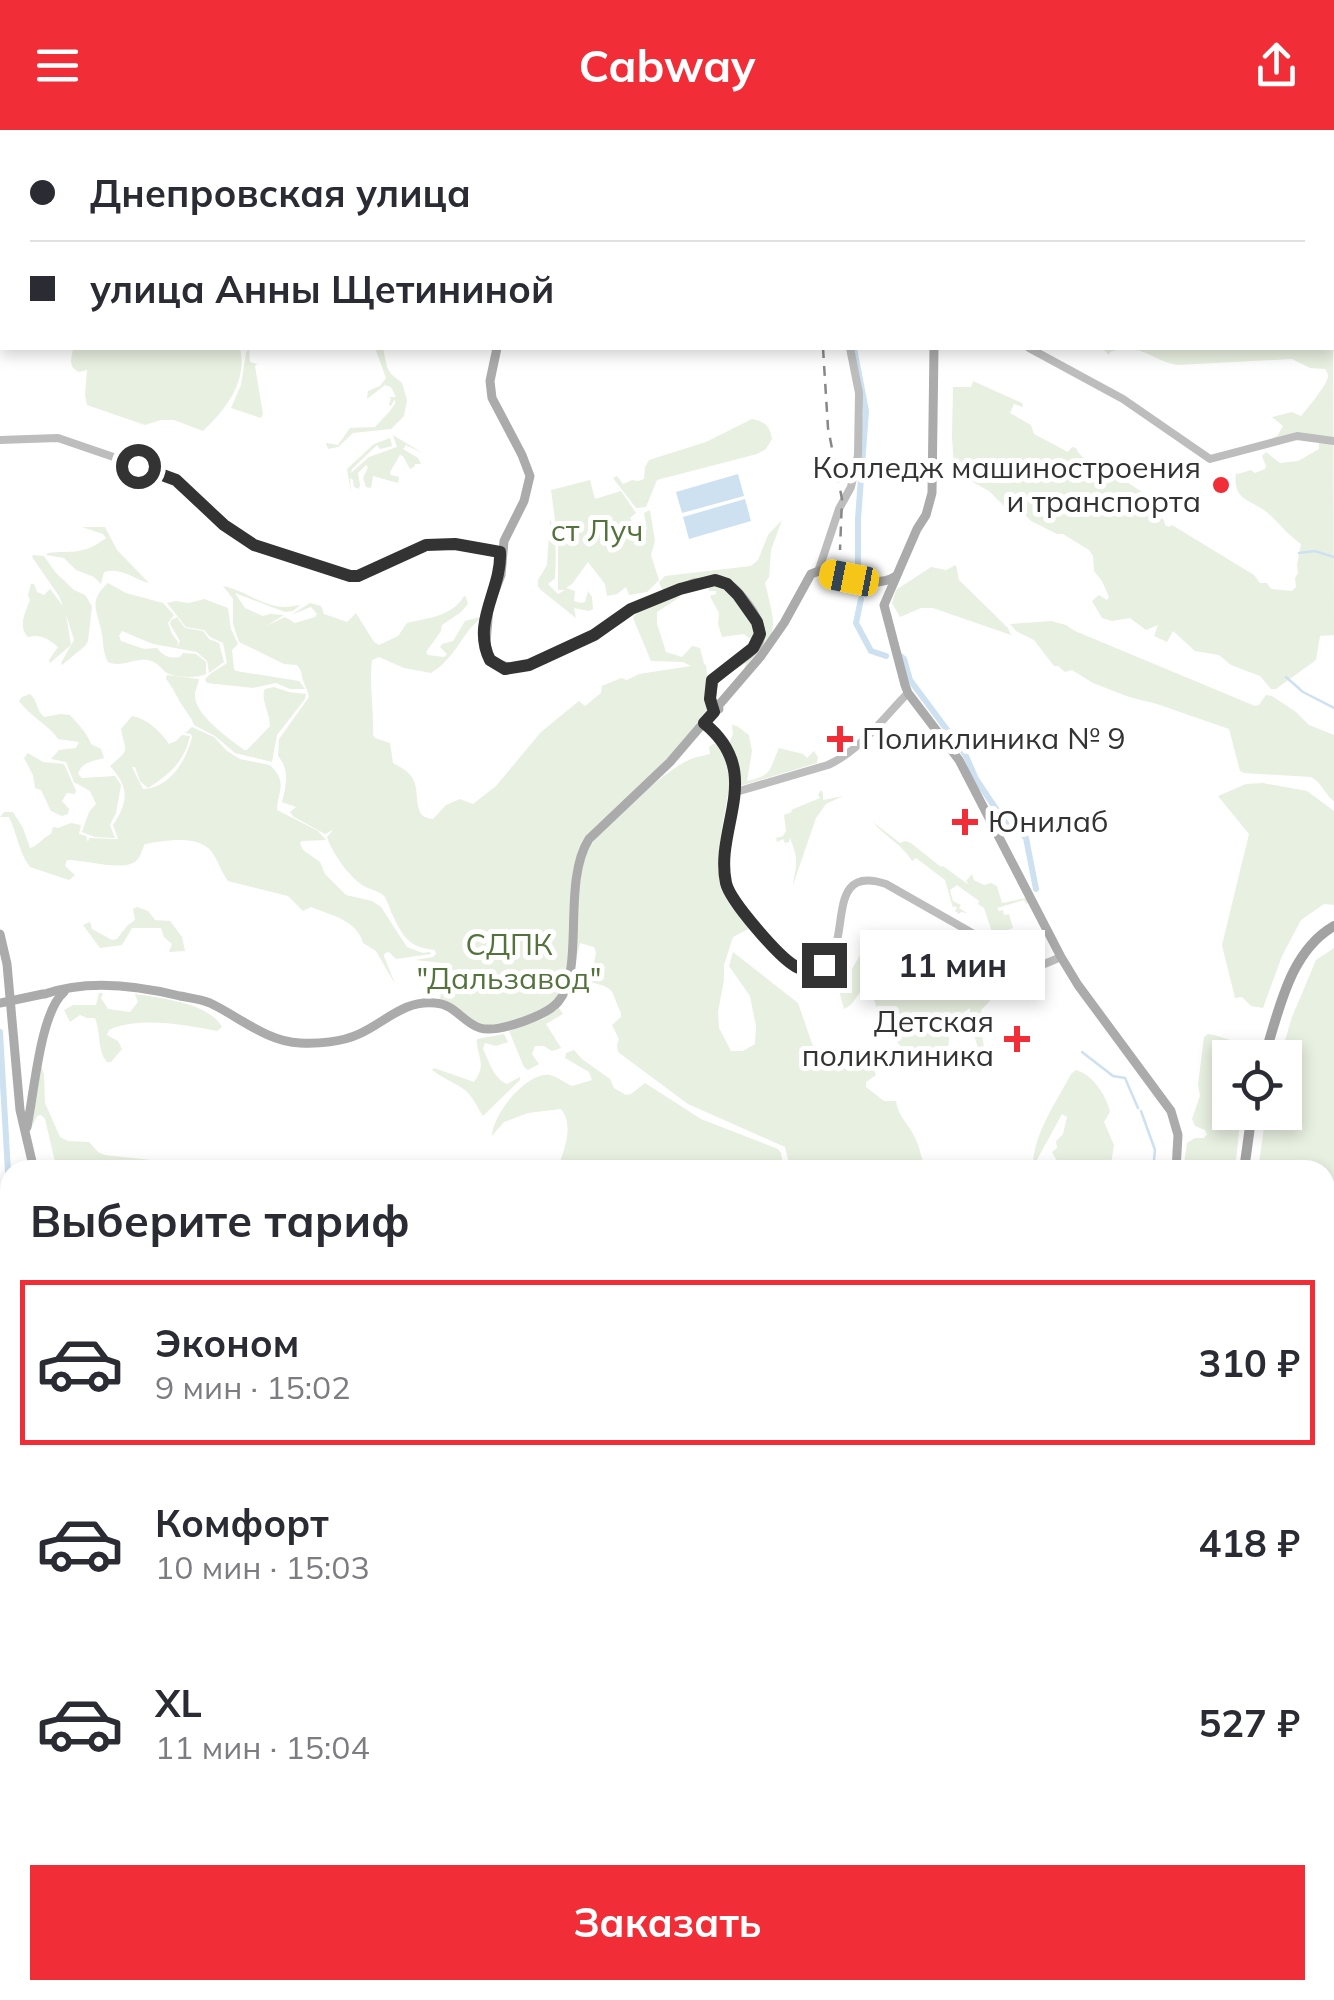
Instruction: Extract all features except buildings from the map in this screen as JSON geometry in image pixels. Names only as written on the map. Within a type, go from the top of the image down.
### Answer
[{"type":"highway","points":[[1272,1040],[1304,958],[1334,928]]},
{"type":"highway","points":[[1247,1160],[1251,1130]]},
{"type":"main road","points":[[497,350],[491,393],[530,470],[530,483],[501,553],[502,574],[489,607],[489,657],[510,668],[536,661],[600,630],[631,608],[715,579],[731,585],[759,621],[762,638],[755,649],[717,677],[712,688],[714,708]]},
{"type":"main road","points":[[821,572],[839,508],[852,484],[860,444],[859,393],[850,350]]},
{"type":"main road","points":[[935,350],[932,493],[926,515],[888,594],[884,612],[908,692],[959,760],[1061,957],[1104,1023],[1171,1111],[1178,1135],[1177,1160]]},
{"type":"main road","points":[[1033,350],[1099,384],[1212,459],[1297,436],[1334,440]]},
{"type":"main road","points":[[0,440],[58,438],[169,476],[224,525],[254,545],[354,577],[426,545],[455,544],[501,553]]},
{"type":"main road","points":[[0,1003],[128,988],[205,1004],[260,1033],[298,1046],[352,1040],[402,1009],[414,1006],[438,1005],[474,1028],[488,1032],[530,1020],[559,1003],[573,964],[576,892],[585,849],[604,826],[672,763],[772,643],[809,577],[821,572],[881,583],[888,594]]},
{"type":"main road","points":[[881,583],[896,576]]},
{"type":"main road","points":[[736,792],[838,761],[860,744],[908,692]]},
{"type":"main road","points":[[705,724],[724,744],[736,792],[725,865],[729,893],[741,911],[798,968],[814,970],[828,962],[846,894],[854,884],[868,880],[886,884],[1026,963],[1042,965],[1061,957]]},
{"type":"main road","points":[[0,934],[6,955],[17,1083],[32,1160]]},
{"type":"main road","points":[[24,1129],[52,995]]},
{"type":"green space","points":[[73,350],[240,350],[242,360],[233,394],[203,431],[174,420],[145,425],[87,405],[87,370],[79,372],[71,362]]},
{"type":"green space","points":[[249,350],[250,362],[257,364],[261,418],[231,408],[241,385]]},
{"type":"green space","points":[[376,350],[383,350],[387,367],[402,383],[407,400],[404,416],[391,429],[353,433],[338,447],[328,449],[326,443],[338,445],[350,428],[375,427],[395,404],[395,399],[389,405],[388,397],[396,397],[391,387],[385,385],[367,399],[368,391],[386,378]]},
{"type":"green space","points":[[1139,350],[1333,350],[1334,635],[1320,636],[1316,660],[1276,689],[1219,655],[1195,651],[1173,631],[1167,642],[1154,636],[1158,625],[1146,630],[1130,618],[1102,618],[1092,601],[1099,595],[1107,600],[1109,597],[1094,571],[1089,550],[1031,521],[1015,505],[1006,508],[989,491],[969,480],[967,470],[954,467],[953,387],[971,387],[973,381],[1022,403],[1023,407],[1014,404],[1010,413],[1031,425],[1034,434],[1068,452],[1076,448],[1087,460],[1150,497],[1158,492],[1154,513],[1165,525],[1172,525],[1271,589],[1292,591],[1296,587],[1301,544],[1241,495],[1236,473],[1265,469],[1262,456],[1266,452],[1280,463],[1298,461],[1319,449],[1319,438],[1269,440],[1283,426],[1272,417],[1292,412],[1301,416],[1325,385],[1325,369],[1310,368],[1292,359],[1168,363]]},
{"type":"green space","points":[[752,419],[764,423],[770,431],[772,439],[766,449],[657,480],[646,507],[636,508],[613,478],[617,476],[623,484],[644,479],[649,460],[706,442]]},
{"type":"green space","points":[[393,435],[424,454],[406,445],[403,449],[421,464],[410,469],[400,455],[390,472],[399,477],[398,483],[373,476],[371,488],[366,487],[363,478],[366,465],[358,473],[359,489],[350,478],[351,492],[347,469],[374,444],[390,438],[392,446],[380,449],[377,445],[351,473],[369,457],[397,447]]},
{"type":"green space","name":"ст Луч","points":[[590,480],[595,499],[621,491],[636,513],[630,518],[637,531],[647,529],[644,513],[650,510],[655,541],[651,555],[659,580],[647,592],[629,595],[626,587],[607,596],[605,584],[588,562],[566,588],[575,591],[574,601],[585,602],[588,591],[592,597],[593,609],[574,608],[576,618],[541,590],[538,580],[547,565],[550,519],[556,563],[555,578],[548,584],[558,594],[565,590],[558,590],[558,543],[551,490]]},
{"type":"green space","points":[[782,520],[765,583],[773,623],[769,639],[744,670],[746,663],[720,680],[764,634],[725,579],[663,591],[659,582],[665,576],[751,566],[758,560],[768,535]]},
{"type":"green space","points":[[82,527],[105,527],[117,550],[149,583],[110,571],[104,572],[101,584],[64,558],[46,555],[84,550],[106,538]]},
{"type":"green space","points":[[33,555],[44,556],[55,572],[85,595],[92,606],[88,641],[62,665],[74,640],[66,614],[71,645],[50,663],[58,647],[44,638],[28,637],[23,628],[31,584],[44,595],[50,589],[63,606]]},
{"type":"green space","points":[[956,565],[959,580],[1011,635],[933,608],[921,608],[900,617],[892,603],[896,590],[931,567],[946,570]]},
{"type":"green space","points":[[108,583],[126,593],[163,603],[174,615],[168,623],[177,647],[180,641],[170,624],[177,617],[185,628],[203,631],[219,643],[224,662],[209,673],[207,661],[197,652],[153,644],[122,631],[121,641],[144,649],[157,648],[173,658],[183,653],[196,654],[206,662],[206,674],[176,676],[147,660],[108,662],[95,604]]},
{"type":"green space","points":[[713,584],[730,593],[751,617],[753,644],[744,634],[722,637],[719,613],[710,596],[716,591],[709,591],[708,586]]},
{"type":"green space","name":"СДПК \"Дальзавод\"","points":[[223,586],[275,606],[300,605],[285,612],[235,593],[245,608],[263,616],[284,615],[266,626],[285,617],[295,623],[315,617],[311,607],[291,615],[310,603],[321,606],[324,614],[347,622],[356,613],[379,645],[398,636],[407,623],[447,612],[466,597],[468,604],[442,625],[426,652],[428,655],[444,657],[447,654],[440,647],[442,644],[453,641],[465,621],[481,617],[437,669],[431,673],[404,668],[379,657],[372,660],[373,735],[390,743],[393,763],[413,779],[419,810],[433,819],[446,805],[460,799],[473,804],[496,786],[541,732],[579,701],[585,706],[601,693],[602,686],[621,678],[691,666],[651,661],[633,618],[654,603],[680,597],[657,612],[657,624],[666,652],[682,657],[692,646],[700,648],[706,665],[711,714],[589,838],[580,864],[571,958],[561,996],[532,1018],[479,1027],[440,1002],[443,963],[415,960],[433,957],[435,950],[407,939],[385,897],[347,871],[327,837],[333,830],[325,834],[294,817],[290,812],[296,807],[282,802],[286,778],[278,756],[279,739],[308,693],[297,665],[284,664],[239,642],[233,624],[233,599]]},
{"type":"green space","points":[[204,599],[228,608],[238,644],[232,650],[236,671],[299,681],[305,689],[290,689],[276,683],[253,688],[207,683],[209,675],[227,663],[223,643],[204,630],[186,627],[167,603]]},
{"type":"green space","points":[[1051,621],[1255,706],[1266,695],[1272,696],[1309,725],[1334,735],[1334,801],[1311,777],[1240,771],[1229,729],[1129,697],[1072,670],[1065,672],[1054,666],[1034,640],[1010,624]]},
{"type":"green space","points":[[167,675],[199,679],[195,695],[200,710],[244,750],[270,726],[265,689],[274,687],[306,694],[277,735],[272,762],[235,753],[194,725]]},
{"type":"green space","points":[[30,694],[44,717],[70,715],[91,744],[101,749],[104,758],[85,764],[78,774],[82,778],[115,776],[121,785],[110,825],[115,838],[82,832],[96,804],[90,791],[74,782],[66,762],[51,759],[59,750],[76,748],[79,742],[58,739],[29,712],[19,701]]},
{"type":"green space","points":[[132,716],[154,727],[169,744],[182,735],[190,736],[175,766],[148,788],[161,784],[175,772],[192,737],[185,733],[192,727],[214,737],[240,759],[270,765],[281,786],[277,810],[318,831],[326,840],[302,841],[303,850],[320,862],[325,874],[346,895],[381,907],[407,947],[431,954],[396,959],[385,953],[395,984],[376,951],[363,943],[350,924],[311,907],[303,911],[288,896],[228,881],[211,851],[197,842],[145,844],[131,864],[67,860],[65,866],[75,875],[69,880],[30,867],[9,817],[0,817],[4,812],[13,812],[30,848],[51,834],[53,827],[71,823],[81,825],[79,834],[86,836],[88,842],[89,838],[118,839],[113,825],[125,794],[110,766],[124,752],[121,729]]},
{"type":"green space","points":[[732,725],[749,735],[752,751],[747,781],[766,773],[779,748],[807,758],[814,751],[817,763],[740,786],[729,744]]},
{"type":"green space","points":[[718,744],[724,754],[732,792],[728,793],[720,841],[722,889],[750,928],[733,937],[724,965],[719,1028],[731,1051],[743,1051],[755,1044],[750,996],[729,966],[733,952],[798,1003],[815,1052],[840,1049],[874,1070],[876,1075],[866,1082],[866,1087],[884,1101],[896,1101],[922,1160],[788,1160],[785,1147],[688,1104],[618,1052],[619,1039],[612,1025],[621,1013],[611,991],[591,982],[594,947],[580,943],[575,964],[584,861],[596,839],[634,800],[677,767],[710,754],[709,747]]},
{"type":"green space","points":[[28,753],[43,762],[64,764],[76,791],[67,793],[62,801],[69,809],[68,814],[62,816],[51,811],[41,790],[35,788],[24,758]]},
{"type":"green space","points":[[1246,784],[1307,791],[1334,811],[1334,905],[1324,904],[1301,920],[1282,956],[1263,1008],[1251,1006],[1242,997],[1235,998],[1222,945],[1249,834],[1218,796]]},
{"type":"green space","points":[[821,790],[823,800],[843,796],[826,804],[816,818],[793,885],[796,861],[790,838],[785,843],[783,839],[777,842],[776,838],[786,831],[784,815],[820,798]]},
{"type":"green space","points":[[873,822],[900,843],[911,843],[969,885],[966,881],[972,874],[974,880],[984,885],[997,886],[1002,903],[1026,898],[1026,904],[1024,900],[997,908],[1004,915],[1009,914],[1013,928],[1000,933],[1011,953],[996,944],[979,901],[957,885],[950,890],[953,901],[967,913],[959,914],[953,908],[945,880],[916,858],[912,861]]},
{"type":"green space","points":[[133,909],[148,911],[155,920],[170,921],[182,937],[185,951],[169,952],[172,944],[161,928],[132,928],[122,945],[100,948],[83,925],[90,922],[92,929],[117,939],[135,920]]},
{"type":"green space","points":[[887,944],[931,947],[954,964],[970,968],[984,984],[984,994],[990,1001],[981,1010],[986,1032],[982,1034],[985,1055],[995,1054],[981,1057],[970,1023],[975,1021],[970,1008],[950,1025],[947,1064],[923,1058],[916,1071],[883,1023],[868,991],[864,988],[844,1009],[839,991],[863,950]]},
{"type":"green space","points":[[1334,948],[1334,1160],[1259,1160],[1264,1130],[1302,1130],[1302,1040],[1285,1040],[1316,960]]},
{"type":"green space","points":[[99,993],[103,993],[101,998],[108,1009],[130,1012],[138,1002],[135,994],[158,997],[207,1012],[222,1027],[217,1031],[162,1023],[121,1026],[109,1030],[107,1035],[118,1041],[122,1049],[107,1062],[95,1018],[80,1015],[70,1022],[64,1010],[73,1005],[96,1005]]},
{"type":"green space","points":[[559,1008],[563,1014],[546,1024],[561,1048],[552,1051],[535,1046],[532,1054],[539,1064],[528,1070],[509,1031],[543,1019]]},
{"type":"green space","points":[[504,1034],[508,1042],[496,1046],[485,1043],[483,1049],[502,1082],[520,1080],[483,1116],[466,1091],[432,1070],[474,1082],[481,1065],[477,1039]]},
{"type":"green space","points":[[1208,1034],[1229,1040],[1212,1040],[1212,1130],[1239,1130],[1236,1160],[1184,1160],[1187,1143],[1207,1134],[1192,1119],[1200,1096],[1204,1037]]},
{"type":"green space","points":[[574,1050],[626,1095],[645,1083],[701,1119],[778,1149],[782,1160],[561,1160],[568,1128],[561,1109],[528,1113],[504,1122],[492,1136],[504,1106],[531,1080],[550,1075],[572,1086],[592,1080],[589,1072],[565,1058],[566,1053]]},
{"type":"green space","points":[[41,1066],[45,1103],[60,1137],[89,1142],[105,1155],[152,1160],[55,1160],[45,1119],[37,1116],[32,1127]]},
{"type":"green space","points":[[1076,1070],[1082,1072],[1102,1093],[1110,1112],[1104,1122],[1114,1145],[1112,1160],[1056,1160],[1052,1152],[1063,1134],[1067,1117],[1062,1114],[1034,1160],[1041,1131]]},
{"type":"water","points":[[738,474],[744,496],[682,513],[676,492]]},
{"type":"water","points":[[745,499],[751,521],[689,539],[683,517]]},
{"type":"waterway","points":[[854,350],[866,411],[858,583]]},
{"type":"waterway","points":[[1299,553],[1315,551],[1334,557]]},
{"type":"waterway","points":[[861,599],[856,623],[871,651],[886,656]]},
{"type":"waterway","points":[[900,656],[910,680],[965,754],[976,779],[1007,825],[1026,838],[1036,889]]},
{"type":"waterway","points":[[1286,677],[1303,692],[1334,708]]},
{"type":"waterway","points":[[0,1032],[7,1160]]},
{"type":"waterway","points":[[1082,1052],[1113,1076],[1125,1078],[1138,1108]]},
{"type":"waterway","points":[[1141,1111],[1155,1150],[1154,1160]]},
{"type":"railway","points":[[823,350],[828,428],[842,499],[840,550]]},
{"type":"place","name":"Колледж машиностроения и транспорта","points":[[1221,485]]},
{"type":"place","name":"Поликлиника № 9","points":[[840,739]]},
{"type":"place","name":"Юнилаб","points":[[965,822]]},
{"type":"place","name":"Детская поликлиника","points":[[1017,1039]]},
{"type":"route","points":[[138,466],[182,484],[224,525],[254,545],[354,577],[426,545],[455,544],[500,552],[500,574],[485,618],[484,644],[490,660],[505,669],[520,668],[551,655],[609,626],[631,609],[674,591],[715,580],[730,586],[757,622],[760,634],[753,648],[712,680],[710,699],[714,712],[704,723],[724,744],[735,779],[725,865],[727,886],[741,911],[793,965],[808,970],[824,965]]}]
